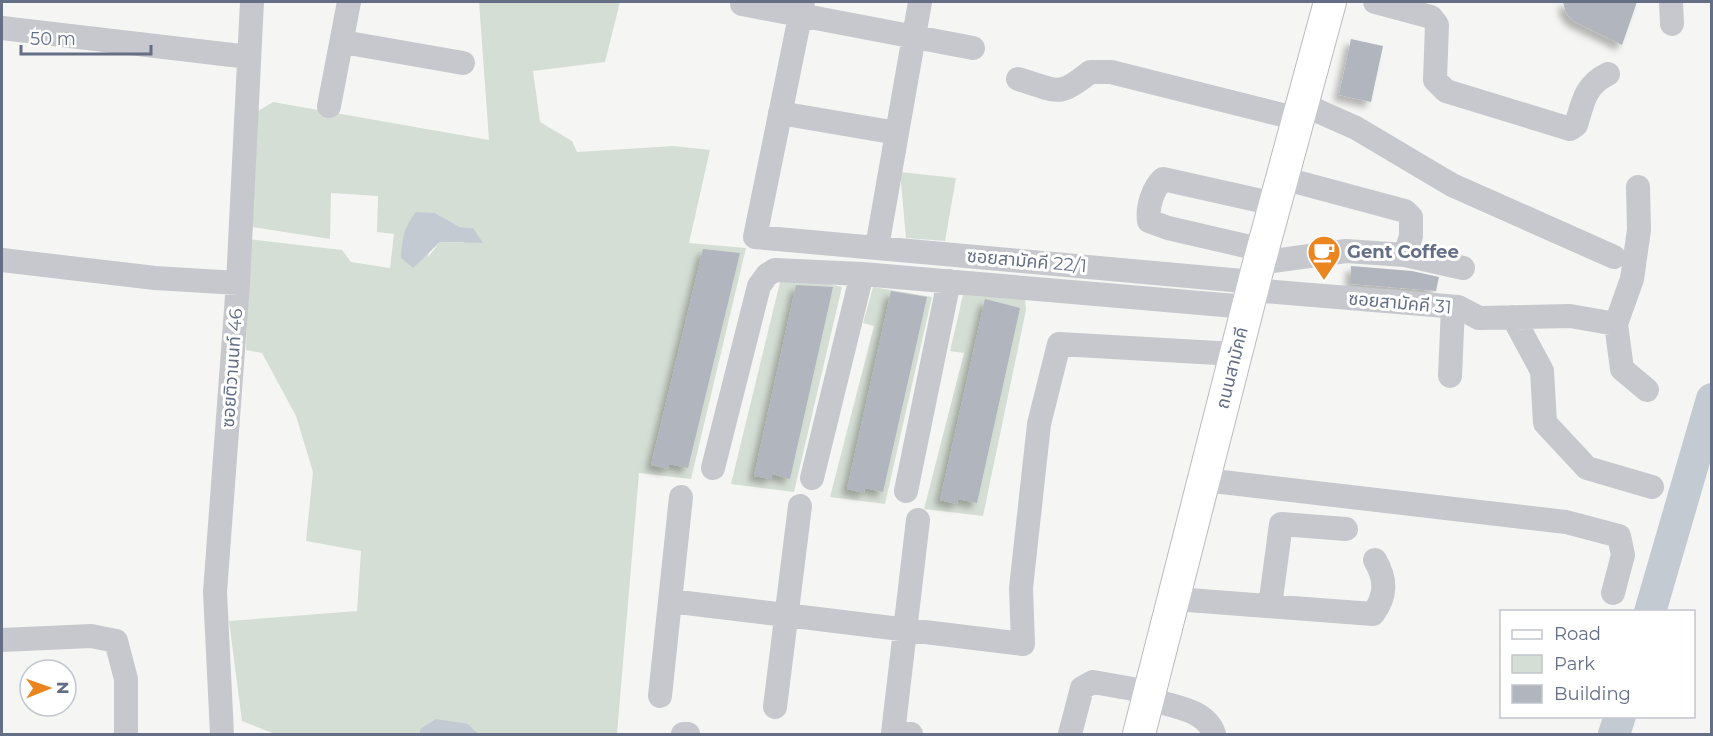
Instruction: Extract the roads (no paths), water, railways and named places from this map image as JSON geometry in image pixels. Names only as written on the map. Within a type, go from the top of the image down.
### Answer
[{"type":"main road","name":"ถนนสามัคคี","points":[[1139,735],[1235,354],[1330,2]]},
{"type":"street","name":"ซอยติวานนท์ 46","points":[[222,735],[215,592],[238,283],[252,2]]},
{"type":"street","points":[[329,106],[349,2]]},
{"type":"street","points":[[877,247],[920,2]]},
{"type":"street","points":[[1375,2],[1431,17],[1437,25],[1435,80],[1446,91],[1513,114],[1570,129],[1576,125],[1593,81],[1608,74]]},
{"type":"street","points":[[742,4],[802,9],[914,38],[973,48]]},
{"type":"street","points":[[802,9],[780,113],[897,133]]},
{"type":"street","points":[[2,28],[249,57]]},
{"type":"street","points":[[343,42],[463,63]]},
{"type":"street","points":[[1018,79],[1060,91],[1069,90],[1090,72],[1111,72],[1300,112],[1356,128],[1452,185],[1614,257]]},
{"type":"street","name":"ซอยสามัคคี 22/1","points":[[780,113],[755,237],[800,243],[877,247],[1255,278]]},
{"type":"street","points":[[1255,278],[1168,228],[1149,221],[1156,186],[1163,179],[1279,191],[1409,213],[1411,236],[1405,255]]},
{"type":"street","points":[[1638,187],[1639,230],[1632,279],[1616,324],[1622,369],[1647,390]]},
{"type":"street","points":[[713,468],[759,286],[767,275],[775,270],[949,281],[1255,278],[1346,251],[1405,255],[1463,268]]},
{"type":"street","points":[[2,260],[155,278],[238,283]]},
{"type":"street","points":[[812,478],[862,274]]},
{"type":"street","name":"ซอยสามัคคี 31","points":[[1255,278],[1453,307],[1479,318],[1570,316],[1616,324]]},
{"type":"street","points":[[906,491],[949,281]]},
{"type":"street","points":[[1450,376],[1453,307]]},
{"type":"street","points":[[1514,317],[1542,371],[1545,423],[1587,468],[1652,487]]},
{"type":"street","points":[[670,601],[1023,644],[1021,588],[1039,424],[1059,344],[1235,354]]},
{"type":"street","points":[[1204,480],[1566,522],[1619,536],[1623,555],[1613,593]]},
{"type":"street","points":[[660,696],[681,497]]},
{"type":"street","points":[[775,706],[800,506]]},
{"type":"street","points":[[911,735],[892,733],[918,520]]},
{"type":"street","points":[[1270,606],[1281,524],[1346,529]]},
{"type":"street","points":[[1175,599],[1373,614],[1383,594],[1384,576],[1375,560]]},
{"type":"street","points":[[2,640],[91,636],[116,641],[126,679],[126,735]]},
{"type":"street","points":[[1070,735],[1082,688],[1093,682],[1149,696],[1200,715],[1212,726],[1214,735]]},
{"type":"street","points":[[683,735],[688,735]]},
{"type":"waterway","points":[[1651,610],[1712,399]]},
{"type":"waterway","points":[[1614,734],[1619,718]]},
{"type":"place","name":"Gent Coffee","points":[[1324,281]]}]
